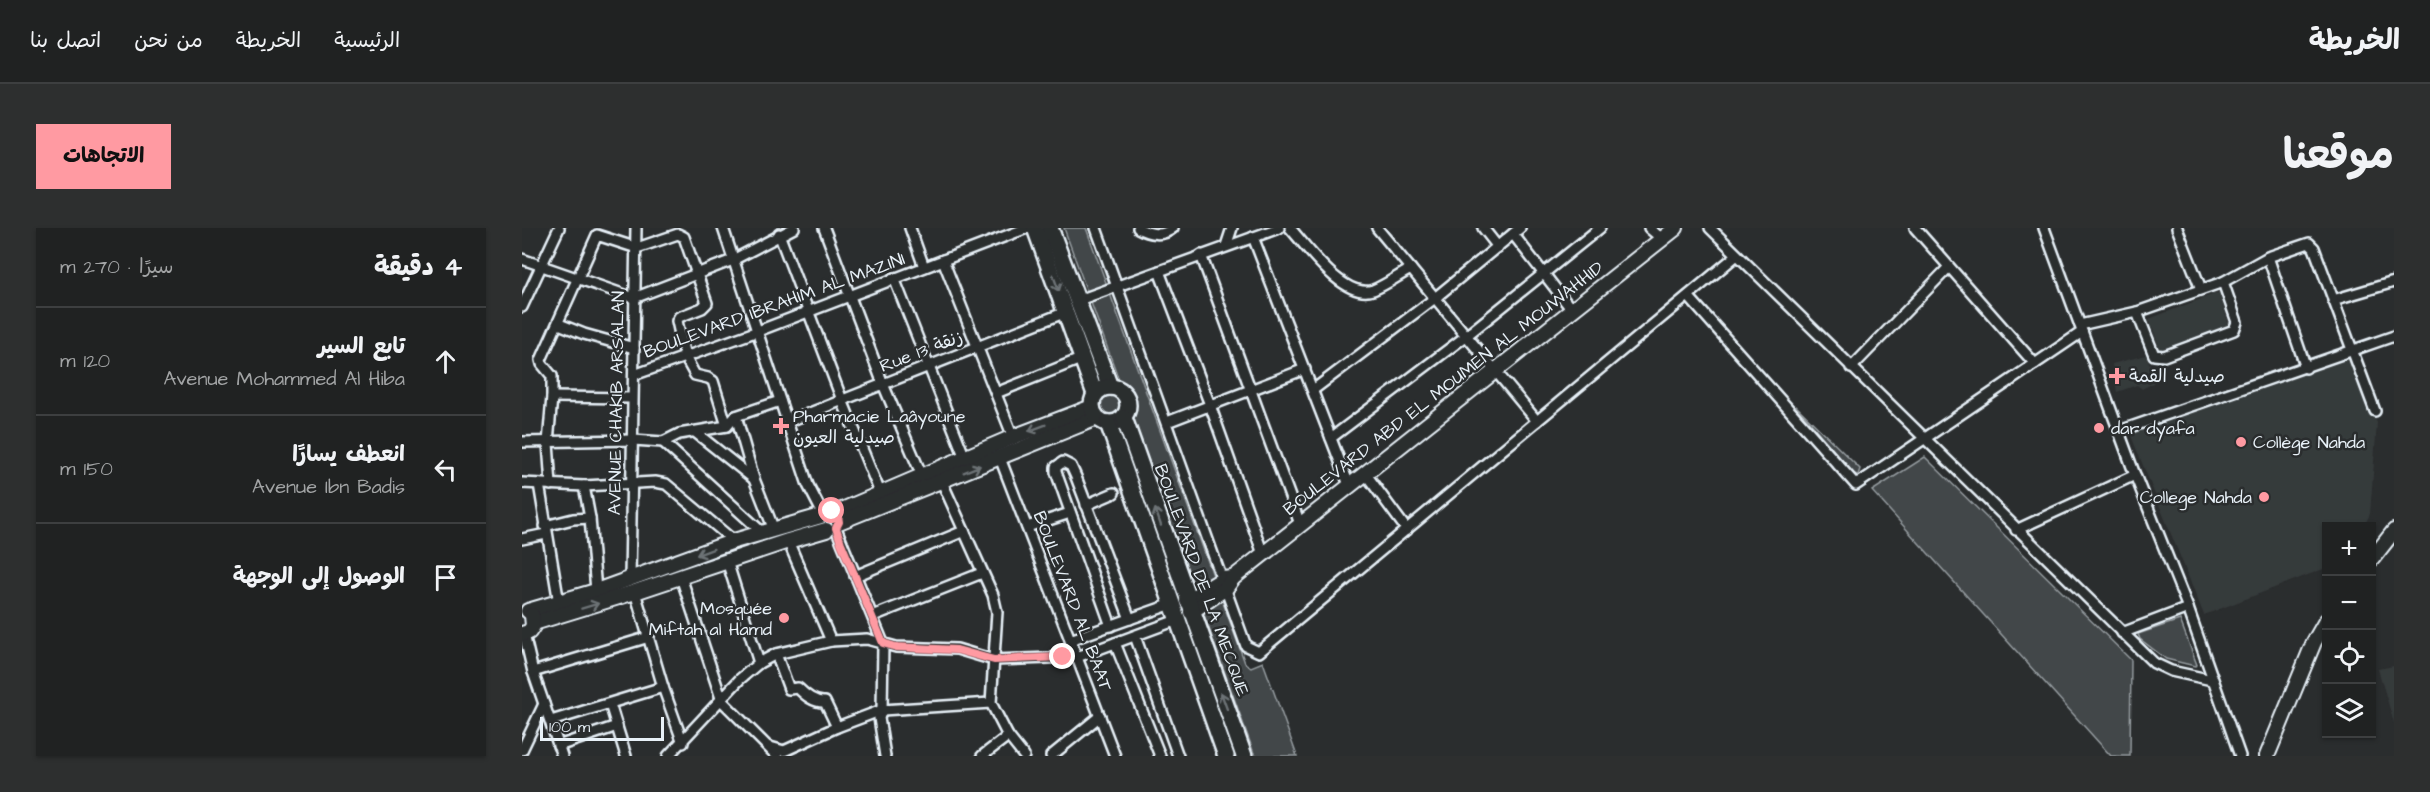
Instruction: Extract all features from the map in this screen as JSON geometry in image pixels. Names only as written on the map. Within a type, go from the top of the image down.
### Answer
[{"type":"main road","name":"BOULEVARD DE LA MECQUE","points":[[1035,228],[1110,387]]},
{"type":"main road","name":"BOULEVARD DE LA MECQUE","points":[[1050,228],[1098,411],[1178,620],[1226,756]]},
{"type":"main road","name":"BOULEVARD ABD EL MOUMEN AL MOUWAHHID","points":[[1189,607],[1263,554],[1676,228]]},
{"type":"main road","points":[[528,615],[632,586],[734,541],[830,520],[942,482],[1000,458],[1098,411],[1110,387],[1116,388],[1125,395],[1128,407],[1124,418],[1114,423],[1098,411]]},
{"type":"main road","points":[[528,615],[596,591],[681,577],[788,541],[922,476],[1013,437],[1098,411]]},
{"type":"main road","name":"BOULEVARD DE LA MECQUE","points":[[1124,418],[1189,607],[1244,756]]},
{"type":"main road","points":[[2376,554],[2394,531]]},
{"type":"main road","points":[[523,634],[531,629],[528,615]]},
{"type":"main road","points":[[2267,756],[2322,629]]},
{"type":"street","points":[[522,307],[559,228]]},
{"type":"street","name":"AVENUE CHAKIB ARSALAN","points":[[636,228],[632,398],[632,586],[683,743]]},
{"type":"street","points":[[723,228],[808,486],[830,520],[883,643],[882,710],[879,718],[881,755]]},
{"type":"street","points":[[522,259],[634,298],[733,260],[794,228]]},
{"type":"street","points":[[824,228],[883,384],[922,476]]},
{"type":"street","points":[[910,228],[924,267]]},
{"type":"street","name":"BOULEVARD IBRAHIM AL MAZINI","points":[[634,375],[758,331],[1027,228]]},
{"type":"street","points":[[1096,228],[1227,581],[1246,646],[1259,652],[1737,255]]},
{"type":"street","points":[[1138,228],[1153,233],[1164,233],[1173,228]]},
{"type":"street","points":[[1226,246],[1232,228]]},
{"type":"street","name":"Rue 13 زنقة","points":[[787,422],[978,347],[1118,286],[1279,228]]},
{"type":"street","points":[[1290,228],[1336,279],[1354,287],[1372,290],[1411,269]]},
{"type":"street","points":[[1377,228],[1538,421]]},
{"type":"street","points":[[1483,228],[1498,247]]},
{"type":"street","points":[[1331,438],[1466,336],[1600,228]]},
{"type":"street","points":[[1649,228],[1662,239]]},
{"type":"street","points":[[1710,228],[1924,441],[2154,663],[2171,671],[2212,680]]},
{"type":"street","points":[[1915,228],[2035,364]]},
{"type":"street","points":[[2044,228],[2135,475],[2188,608],[2240,756]]},
{"type":"street","points":[[2177,228],[2201,289]]},
{"type":"street","points":[[1313,390],[1435,298],[1517,231],[1572,310]]},
{"type":"street","points":[[551,485],[548,442],[552,376],[541,360],[597,235],[637,248],[681,234],[707,303],[702,308],[679,317],[677,321],[685,357],[695,375],[713,381],[727,426]]},
{"type":"street","points":[[779,234],[881,495]]},
{"type":"street","points":[[1253,237],[1349,485]]},
{"type":"street","points":[[1688,296],[1856,485],[2035,364],[2081,328],[2137,312],[2223,282],[2268,257],[2309,243],[2314,248],[2375,411]]},
{"type":"street","points":[[1201,255],[1300,524]]},
{"type":"street","points":[[2268,257],[2306,368]]},
{"type":"street","points":[[943,260],[1013,437]]},
{"type":"street","points":[[1851,368],[1949,267]]},
{"type":"street","points":[[1159,271],[1263,554]]},
{"type":"street","points":[[894,279],[965,458]]},
{"type":"street","points":[[2137,312],[2154,355],[2164,356],[2234,330],[2237,322],[2223,282]]},
{"type":"street","points":[[2333,300],[2394,282]]},
{"type":"street","points":[[559,324],[634,348]]},
{"type":"street","points":[[2119,431],[2394,336]]},
{"type":"street","points":[[996,393],[1083,358]]},
{"type":"street","points":[[1167,422],[1305,369]]},
{"type":"street","points":[[552,397],[632,398]]},
{"type":"street","points":[[522,442],[633,440],[663,442],[679,434],[727,426],[736,416],[780,401]]},
{"type":"street","points":[[736,416],[769,532]]},
{"type":"street","points":[[695,432],[754,479]]},
{"type":"street","points":[[663,442],[769,532]]},
{"type":"street","name":"BOULEVARD AL BAAT","points":[[1000,458],[1115,756]]},
{"type":"street","points":[[1111,626],[1056,472],[1058,464],[1066,462],[1071,466],[1130,619]]},
{"type":"street","points":[[1365,473],[1407,530]]},
{"type":"street","points":[[2016,530],[2135,475]]},
{"type":"street","points":[[522,483],[584,486],[655,482],[666,484],[734,541]]},
{"type":"street","points":[[942,482],[993,595],[997,612],[991,703],[1008,736],[1024,756]]},
{"type":"street","points":[[539,484],[559,603]]},
{"type":"street","points":[[584,486],[590,518],[596,591]]},
{"type":"street","points":[[1086,505],[1114,493]]},
{"type":"street","points":[[1027,527],[1071,513]]},
{"type":"street","points":[[522,538],[573,519],[590,518]]},
{"type":"street","points":[[855,576],[964,531]]},
{"type":"street","points":[[788,541],[831,641]]},
{"type":"street","points":[[727,561],[759,663]]},
{"type":"street","points":[[873,616],[982,573]]},
{"type":"street","points":[[681,577],[723,701],[777,756]]},
{"type":"street","points":[[1070,640],[1172,604]]},
{"type":"street","points":[[2122,633],[2188,608]]},
{"type":"street","points":[[668,756],[723,701],[740,679],[759,663],[776,654],[831,641],[867,639],[896,647],[957,650],[994,660],[1077,657],[1178,620]]},
{"type":"street","points":[[523,634],[533,672],[562,756]]},
{"type":"street","points":[[1135,636],[1178,756]]},
{"type":"street","points":[[533,672],[649,637]]},
{"type":"street","points":[[1115,643],[1160,756]]},
{"type":"street","points":[[776,654],[789,689],[798,688],[818,703],[825,702],[837,727]]},
{"type":"street","points":[[551,721],[663,687]]},
{"type":"street","points":[[770,747],[784,751],[882,710],[991,703]]},
{"type":"street","points":[[522,750],[544,704]]},
{"type":"street","points":[[610,704],[626,756]]},
{"type":"street","points":[[1051,756],[1100,716]]},
{"type":"street","points":[[558,746],[617,726]]},
{"type":"street","points":[[982,756],[1008,736]]},
{"type":"shaded area","points":[[1064,228],[1086,228],[1245,663],[1251,667],[1263,662],[1297,756],[1255,756]]},
{"type":"shaded area","points":[[2219,292],[2230,327],[2161,352],[2149,319]]},
{"type":"shaded area","points":[[2146,355],[2157,381],[2142,389],[2137,385],[2117,392],[2112,364]]},
{"type":"shaded area","name":"College Nahda","points":[[2352,356],[2377,423],[2370,514],[2366,522],[2322,522],[2322,570],[2204,615],[2129,431]]},
{"type":"shaded area","points":[[1110,393],[1119,397],[1123,406],[1119,415],[1110,419],[1101,415],[1097,406],[1101,397]]},
{"type":"shaded area","points":[[1796,406],[1860,469],[1858,475],[1854,474]]},
{"type":"shaded area","points":[[1925,457],[2131,660],[2130,756],[2111,756],[1872,491]]},
{"type":"shaded area","points":[[2180,620],[2197,665],[2195,666],[2166,659],[2140,639],[2138,634]]},
{"type":"shaded area","points":[[2394,666],[2394,723],[2378,669]]},
{"type":"place","name":"صيدلية القمة","points":[[2117,376]]},
{"type":"place","name":"Pharmacie Laâyoune صيدلية العيون","points":[[781,426]]},
{"type":"place","name":"dar dyafa","points":[[2099,428]]},
{"type":"place","name":"Collège Nahda","points":[[2241,442]]},
{"type":"place","name":"College Nahda","points":[[2264,497]]},
{"type":"place","name":"Mosquée Miftah al Hamd","points":[[784,618]]},
{"type":"route","points":[[832,511],[838,515],[839,522],[836,528],[841,543],[883,643],[896,647],[957,650],[994,660],[1063,657]]}]
